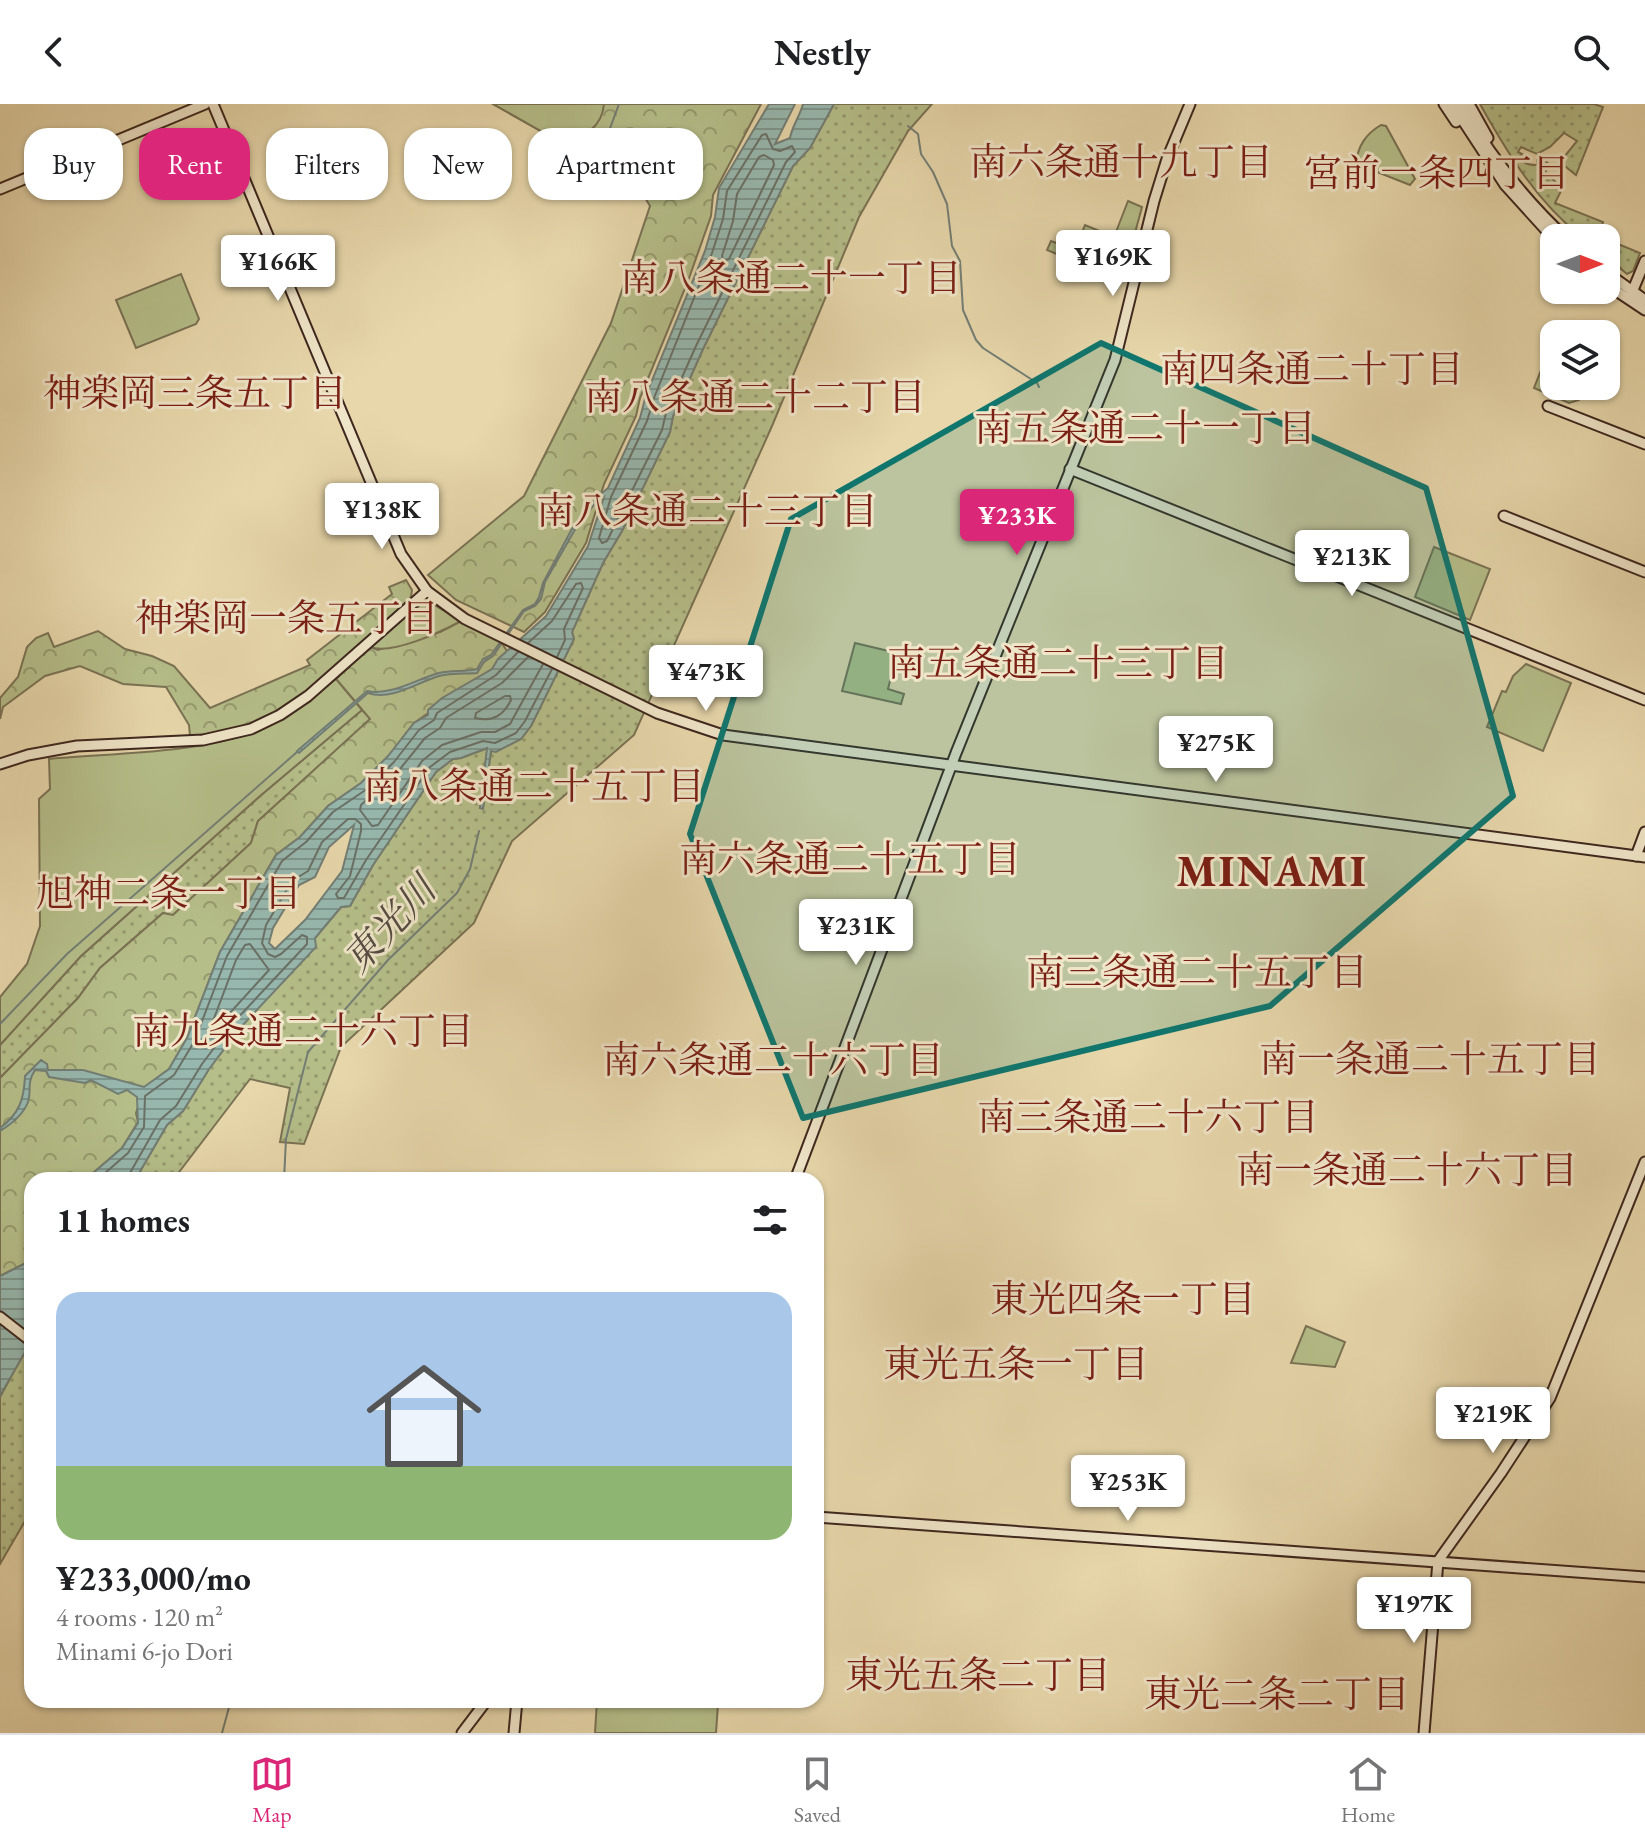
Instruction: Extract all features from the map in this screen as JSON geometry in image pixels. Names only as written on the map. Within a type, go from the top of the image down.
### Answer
[{"type":"street","points":[[0,189],[205,104]]},
{"type":"street","points":[[213,104],[393,536],[410,570],[427,591],[447,607],[624,698],[685,724],[723,735],[952,767],[1640,857],[1645,832]]},
{"type":"street","points":[[798,1172],[879,952],[1115,360],[1154,201],[1167,159],[1190,104]]},
{"type":"street","points":[[1444,104],[1505,185],[1540,224]]},
{"type":"street","points":[[1452,104],[1505,185]]},
{"type":"street","points":[[1460,104],[1487,147],[1527,198],[1552,224]]},
{"type":"street","points":[[1469,104],[1504,166],[1527,198]]},
{"type":"street","points":[[1631,296],[1645,261]]},
{"type":"street","points":[[1620,285],[1645,310]]},
{"type":"street","points":[[1620,291],[1645,300]]},
{"type":"street","points":[[1548,406],[1645,444]]},
{"type":"street","points":[[1070,469],[1645,700]]},
{"type":"street","points":[[1504,516],[1645,572]]},
{"type":"street","points":[[0,764],[77,746],[203,740],[251,729],[280,715],[308,696],[427,591]]},
{"type":"street","points":[[1424,1733],[1438,1561],[1550,1398],[1645,1162]]},
{"type":"street","points":[[0,1317],[24,1336]]},
{"type":"street","points":[[824,1518],[1645,1577]]},
{"type":"street","points":[[462,1733],[481,1708]]},
{"type":"street","points":[[514,1733],[516,1708]]},
{"type":"highlighted area","points":[[1101,343],[1426,488],[1513,796],[1270,1006],[803,1118],[690,834],[791,519]]},
{"type":"green space","points":[[493,104],[761,104],[713,195],[711,216],[688,281],[640,398],[636,416],[604,484],[586,543],[545,612],[524,632],[456,600],[428,575],[524,496],[611,323],[650,206],[646,200],[703,200],[703,128],[535,128]]},
{"type":"green space","points":[[493,104],[604,104],[600,119],[592,128],[535,128]]},
{"type":"green space","points":[[834,104],[932,104],[908,131],[859,217],[772,426],[634,735],[512,841],[474,923],[341,1047],[304,1144],[280,1142],[290,1088],[250,1079],[179,1172],[140,1172],[167,1125],[183,1111],[240,1028],[341,907],[350,906],[373,865],[436,772],[453,759],[488,748],[480,808],[483,808],[491,751],[521,739],[531,726],[574,639],[572,632],[603,563],[670,432],[673,416],[703,349],[793,166],[810,148]]},
{"type":"green space","points":[[1480,104],[1594,104],[1603,107],[1576,175],[1560,162],[1577,141],[1564,133],[1550,147],[1537,154],[1521,147],[1518,152],[1522,154],[1520,159],[1526,163],[1537,165],[1537,160],[1543,159],[1550,165],[1545,171],[1562,189],[1555,203],[1602,224],[1567,224],[1551,209],[1513,159]]},
{"type":"green space","points":[[1381,125],[1386,126],[1415,179],[1410,185],[1357,164],[1363,141]]},
{"type":"green space","points":[[1128,201],[1142,207],[1122,281],[1047,250],[1051,241],[1075,250],[1085,225],[1114,237]]},
{"type":"green space","points":[[1620,245],[1640,253],[1633,271],[1627,274],[1620,268]]},
{"type":"green space","points":[[181,274],[199,319],[196,324],[136,348],[116,300]]},
{"type":"green space","points":[[1540,373],[1540,391],[1534,388]]},
{"type":"green space","points":[[1434,547],[1490,569],[1470,620],[1415,597]]},
{"type":"green space","points":[[406,580],[412,590],[411,597],[356,650],[292,704],[251,726],[190,736],[189,725],[166,687],[123,684],[80,666],[45,676],[3,707],[0,719],[0,698],[18,677],[27,647],[36,638],[48,633],[54,647],[98,631],[125,649],[174,666],[210,708],[310,665],[307,660],[392,594],[389,587]]},
{"type":"green space","points":[[426,600],[461,621],[403,645],[379,649],[370,647]]},
{"type":"green space","points":[[461,621],[499,639],[507,651],[492,669],[414,723],[388,757],[361,783],[328,806],[300,837],[276,855],[220,952],[187,1038],[169,1069],[145,1087],[136,1113],[138,1122],[122,1148],[94,1172],[24,1172],[24,1264],[0,1276],[0,1078],[78,998],[100,968],[163,913],[173,915],[251,843],[258,821],[370,719],[336,679],[370,647],[378,650],[440,632]]},
{"type":"green space","points":[[855,643],[897,653],[888,689],[904,694],[901,704],[842,691]]},
{"type":"green space","points":[[1526,664],[1571,683],[1543,751],[1487,727],[1502,691],[1506,692],[1513,676]]},
{"type":"green space","points":[[336,679],[362,710],[260,796],[81,956],[0,1045],[0,997],[27,964],[40,926],[39,799],[50,789],[49,759],[152,752],[228,740],[275,723]]},
{"type":"green space","points":[[362,710],[371,719],[258,821],[251,843],[172,916],[163,913],[100,968],[78,998],[0,1078],[0,1045],[81,956],[260,796]]},
{"type":"green space","points":[[1306,1326],[1345,1342],[1335,1367],[1291,1363]]},
{"type":"green space","points":[[24,1352],[24,1523],[0,1564],[0,1397]]},
{"type":"green space","points":[[597,1708],[718,1708],[716,1733],[595,1733]]},
{"type":"water","points":[[769,104],[795,104],[775,144],[790,138],[803,104],[834,104],[810,148],[793,166],[703,349],[673,416],[670,432],[603,563],[572,632],[574,639],[531,726],[521,739],[496,752],[491,751],[483,809],[480,808],[487,748],[453,759],[436,772],[373,865],[350,906],[341,907],[315,938],[316,947],[240,1028],[183,1111],[167,1125],[140,1172],[94,1172],[122,1148],[138,1123],[137,1097],[127,1090],[118,1094],[91,1080],[85,1083],[49,1077],[46,1071],[35,1070],[26,1107],[0,1131],[19,1106],[25,1076],[41,1060],[47,1064],[48,1070],[83,1070],[144,1087],[169,1069],[187,1038],[220,952],[276,855],[300,837],[328,806],[361,783],[414,723],[428,715],[428,710],[442,698],[492,669],[498,659],[546,616],[588,546],[604,497],[577,526],[545,582],[541,599],[535,606],[524,611],[493,656],[484,662],[477,673],[439,676],[386,695],[368,693],[299,753],[297,751],[367,691],[386,691],[439,673],[477,669],[483,659],[491,655],[523,610],[535,604],[543,583],[574,525],[608,488],[640,418],[646,395],[705,251],[719,188]],"holes":[[[354,825],[342,871],[305,920],[275,949],[269,943],[273,928],[299,885],[315,877],[329,847]]]},
{"type":"water","points":[[24,1264],[24,1354],[0,1396],[0,1276]]},
{"type":"waterway","points":[[610,128],[619,104]]},
{"type":"waterway","points":[[908,126],[918,134],[921,154],[947,204],[952,246],[960,261],[963,310],[976,340],[1039,387]]},
{"type":"waterway","points":[[0,1024],[67,954],[297,752]]},
{"type":"waterway","name":"東光川","points":[[284,1172],[286,1139],[308,1052],[388,960],[457,893],[470,869],[479,831]]},
{"type":"waterway","name":"東光川","points":[[222,1733],[229,1708]]},
{"type":"district","name":"南六条通十九丁目","points":[[1121,161]]},
{"type":"district","name":"宮前一条四丁目","points":[[1437,172]]},
{"type":"district","name":"南八条通二十一丁目","points":[[791,277]]},
{"type":"district","name":"南四条通二十丁目","points":[[1312,368]]},
{"type":"district","name":"神楽岡三条五丁目","points":[[195,392]]},
{"type":"district","name":"南八条通二十二丁目","points":[[755,396]]},
{"type":"district","name":"南五条通二十一丁目","points":[[1145,427]]},
{"type":"district","name":"南八条通二十三丁目","points":[[707,510]]},
{"type":"district","name":"神楽岡一条五丁目","points":[[287,617]]},
{"type":"district","name":"南五条通二十三丁目","points":[[1058,662]]},
{"type":"district","name":"南八条通二十五丁目","points":[[534,785]]},
{"type":"district","name":"南六条通二十五丁目","points":[[850,858]]},
{"type":"district","name":"MINAMI","points":[[1272,870]]},
{"type":"district","name":"旭神二条一丁目","points":[[169,892]]},
{"type":"district","name":"南三条通二十五丁目","points":[[1197,971]]},
{"type":"district","name":"南九条通二十六丁目","points":[[303,1030]]},
{"type":"district","name":"南一条通二十五丁目","points":[[1430,1058]]},
{"type":"district","name":"南六条通二十六丁目","points":[[773,1059]]},
{"type":"district","name":"南三条通二十六丁目","points":[[1148,1116]]},
{"type":"district","name":"南一条通二十六丁目","points":[[1407,1169]]},
{"type":"district","name":"東光四条一丁目","points":[[1123,1298]]},
{"type":"district","name":"東光五条一丁目","points":[[1016,1363]]},
{"type":"district","name":"東光五条二丁目","points":[[978,1674]]},
{"type":"district","name":"東光二条二丁目","points":[[1277,1693]]}]
